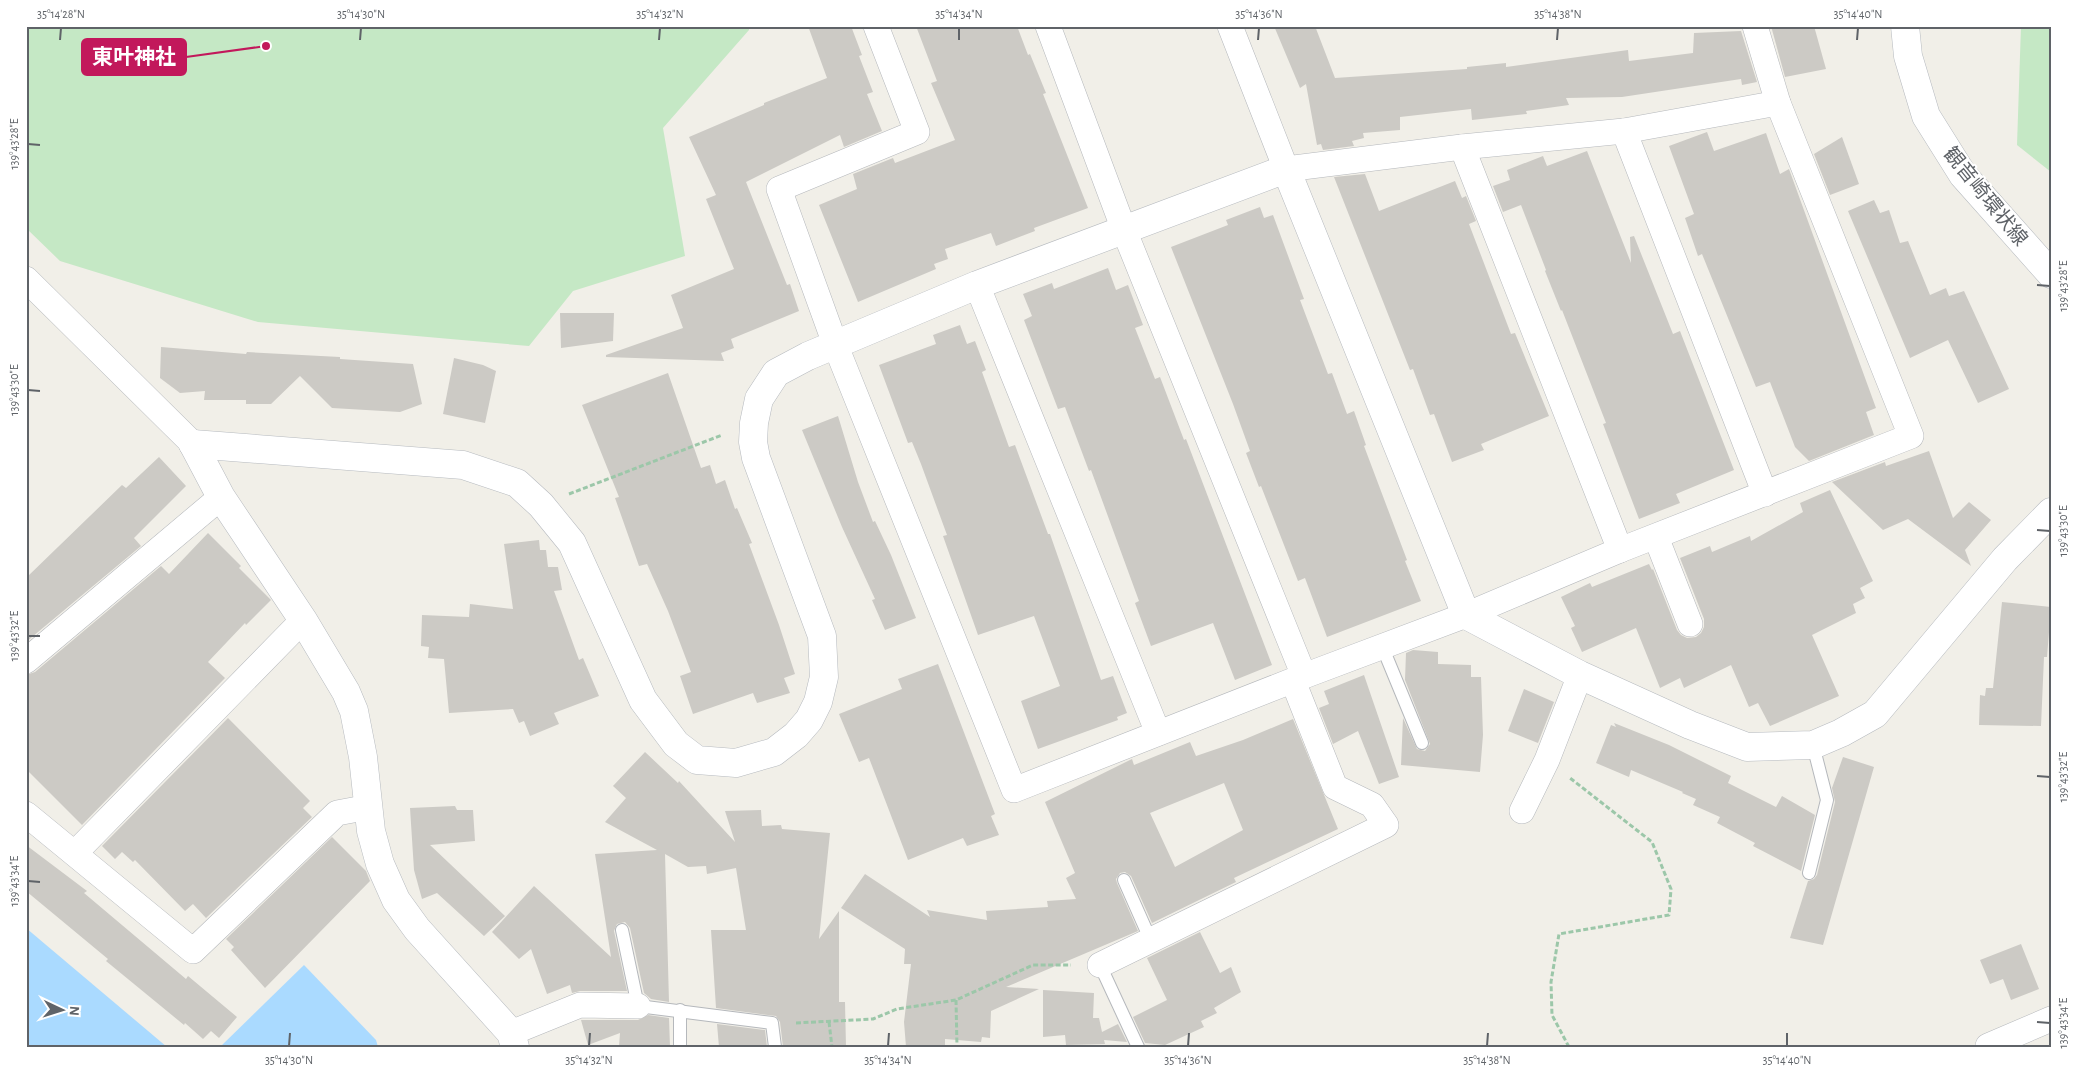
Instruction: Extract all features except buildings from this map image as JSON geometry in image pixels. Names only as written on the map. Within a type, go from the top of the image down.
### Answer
[{"type":"street","points":[[876,26],[917,132],[778,189],[835,344],[1014,790],[1299,678],[1466,615],[1620,550],[1911,436],[1778,103],[1755,26]]},
{"type":"street","points":[[1048,26],[1124,230],[1299,678],[1335,787],[1372,805],[1386,825],[1100,965]]},
{"type":"street","points":[[1230,26],[1466,615],[1580,675],[1690,725],[1747,747],[1813,745],[1841,733],[1875,714],[2005,559],[2051,512]]},
{"type":"street","name":"観音崎環状線","points":[[1905,26],[1908,56],[1926,116],[1963,175],[2051,274]]},
{"type":"street","points":[[193,444],[463,465],[517,483],[541,505],[572,542],[642,700],[676,744],[697,760],[736,763],[774,752],[796,735],[809,720],[818,702],[824,677],[822,636],[756,458],[753,442],[754,423],[759,400],[776,373],[835,344],[977,285],[1286,169],[1462,147],[1624,132],[1778,103]]},
{"type":"street","points":[[1624,132],[1765,494]]},
{"type":"street","points":[[1462,147],[1620,550]]},
{"type":"street","points":[[26,278],[193,444],[221,497],[336,672],[354,711],[363,757],[371,831],[380,864],[396,900],[417,929],[513,1040],[580,1005],[638,1006]]},
{"type":"street","points":[[977,285],[1158,733]]},
{"type":"street","points":[[26,661],[221,497]]},
{"type":"street","points":[[1656,537],[1690,624]]},
{"type":"street","points":[[74,854],[303,620]]},
{"type":"street","points":[[1522,811],[1547,760],[1580,675]]},
{"type":"street","points":[[26,814],[193,951],[337,814],[369,807]]},
{"type":"street","points":[[1988,1046],[2051,1020]]},
{"type":"lane","points":[[1382,646],[1422,743]]},
{"type":"lane","points":[[1809,873],[1827,800],[1813,745]]},
{"type":"lane","points":[[1124,880],[1151,941]]},
{"type":"lane","points":[[622,930],[638,1006],[772,1023],[775,1047]]},
{"type":"lane","points":[[1100,965],[1138,1047]]},
{"type":"lane","points":[[680,1010],[680,1047]]},
{"type":"path","points":[[541,505],[754,423]]},
{"type":"path","points":[[1547,760],[1652,842],[1671,889],[1669,915],[1559,934],[1551,982],[1552,1015],[1569,1047]]},
{"type":"path","points":[[772,1023],[873,1019],[897,1009],[956,1000],[1033,965],[1100,965]]},
{"type":"path","points":[[956,1000],[957,1047]]},
{"type":"path","points":[[829,1022],[832,1047]]},
{"type":"green space","points":[[26,26],[749,26],[749,30],[663,128],[685,256],[573,291],[529,346],[258,322],[60,261],[26,228]]},
{"type":"green space","points":[[2021,26],[2051,26],[2051,172],[2017,145]]},
{"type":"water","points":[[26,928],[167,1047],[26,1047]]},
{"type":"water","points":[[304,965],[376,1040],[378,1047],[220,1047]]},
{"type":"place","name":"東叶神社","points":[[266,46]]}]
